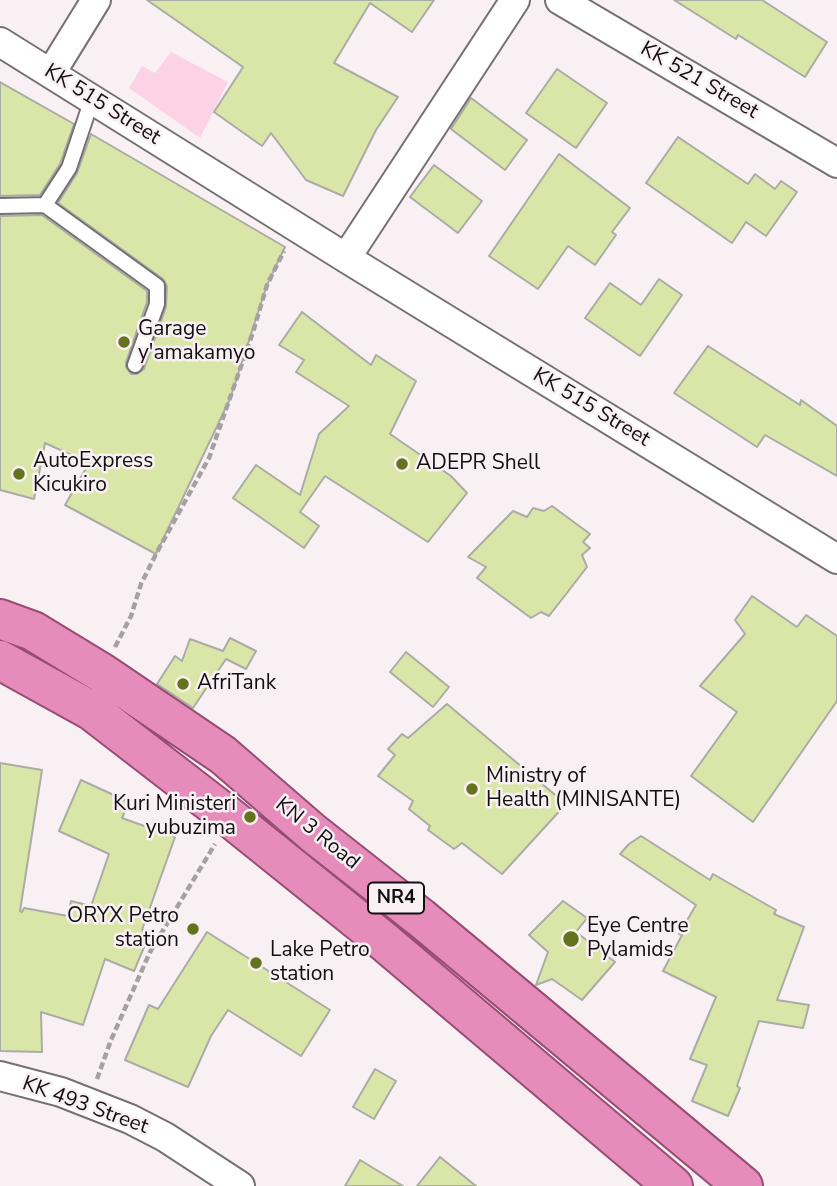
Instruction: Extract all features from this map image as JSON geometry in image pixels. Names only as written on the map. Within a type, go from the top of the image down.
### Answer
[{"type":"highway","name":"KN 3 Road","points":[[17,625],[102,673],[223,755],[313,833],[431,926],[743,1186]]},
{"type":"highway","name":"KN 3 Road","points":[[0,660],[92,711],[228,816],[382,939],[673,1186]]},
{"type":"street","points":[[51,73],[96,0]]},
{"type":"street","points":[[346,258],[516,0]]},
{"type":"street","name":"KK 521 Street","points":[[560,0],[837,163]]},
{"type":"street","name":"KK 515 Street","points":[[0,42],[837,559]]},
{"type":"street","name":"KK 493 Street","points":[[0,1076],[61,1092],[130,1119],[165,1137],[240,1186]]},
{"type":"lane","points":[[45,205],[69,168],[92,99]]},
{"type":"lane","points":[[0,206],[45,205],[157,286],[157,304],[135,365]]},
{"type":"path","points":[[102,673],[131,616],[141,584],[209,458],[267,285],[296,226]]},
{"type":"path","points":[[89,1104],[111,1040],[150,952],[210,854],[228,816]]},
{"type":"shaded area","points":[[171,52],[228,82],[200,138],[129,88],[142,66],[155,73]]},
{"type":"building","points":[[147,0],[434,0],[412,32],[370,3],[334,63],[398,97],[376,130],[343,196],[306,180],[271,133],[262,146],[214,112],[243,67]]},
{"type":"building","points":[[674,0],[762,0],[827,42],[805,77],[738,35],[736,39]]},
{"type":"building","points":[[557,69],[607,103],[576,148],[526,113]]},
{"type":"building","points":[[0,82],[74,124],[60,164],[40,195],[0,196]]},
{"type":"building","points":[[471,98],[527,140],[505,170],[451,129]]},
{"type":"building","name":"Garage y'amakamyo","points":[[91,134],[285,247],[267,285],[230,399],[156,554],[65,505],[89,463],[45,443],[34,499],[0,490],[0,216],[42,215],[147,291],[147,302],[126,362],[131,374],[137,374],[144,369],[166,307],[167,286],[163,279],[58,203],[77,173]]},
{"type":"building","points":[[678,137],[748,184],[755,174],[775,189],[781,181],[797,192],[766,236],[746,222],[732,243],[646,183]]},
{"type":"building","points":[[559,154],[630,208],[612,232],[616,235],[595,265],[568,246],[538,289],[489,256]]},
{"type":"building","points":[[434,165],[482,201],[458,233],[410,197]]},
{"type":"building","points":[[659,279],[682,295],[640,356],[585,318],[610,283],[641,305]]},
{"type":"building","points":[[302,312],[371,365],[376,355],[416,381],[390,434],[451,476],[467,493],[428,542],[325,476],[300,512],[319,526],[304,548],[233,498],[256,465],[300,495],[319,434],[349,406],[296,372],[304,360],[279,345]]},
{"type":"building","points":[[708,346],[800,405],[801,400],[837,426],[837,476],[765,435],[757,447],[674,393]]},
{"type":"building","points":[[552,506],[590,534],[583,542],[590,548],[582,555],[587,567],[549,616],[541,612],[531,618],[477,578],[486,567],[468,557],[513,511],[527,517],[533,508],[544,511]]},
{"type":"building","points":[[752,596],[797,627],[806,615],[837,636],[837,701],[753,822],[691,776],[737,712],[700,686],[745,634],[735,620]]},
{"type":"building","points":[[230,638],[256,651],[246,669],[226,659],[193,708],[157,684],[175,656],[182,661],[190,639],[223,651]]},
{"type":"building","points":[[406,652],[449,687],[433,707],[390,672]]},
{"type":"building","name":"Ministry of Health (MINISANTE)","points":[[447,704],[566,804],[502,874],[462,843],[454,849],[428,830],[430,826],[409,809],[413,801],[378,776],[395,755],[388,749],[402,734],[408,738]]},
{"type":"building","points":[[0,763],[42,770],[20,911],[22,912],[24,908],[68,916],[71,901],[91,906],[109,854],[59,831],[81,780],[129,802],[122,818],[175,837],[142,930],[150,933],[134,971],[105,959],[83,1025],[41,1012],[42,1052],[0,1051]]},
{"type":"building","points":[[641,836],[710,880],[713,874],[776,910],[774,914],[804,927],[777,1000],[809,1005],[803,1028],[759,1021],[737,1086],[740,1088],[728,1116],[692,1101],[707,1065],[690,1059],[716,997],[663,971],[682,935],[679,934],[696,905],[620,854]]},
{"type":"building","points":[[563,901],[587,918],[576,932],[615,962],[582,1000],[552,979],[536,985],[548,952],[529,935]]},
{"type":"building","points":[[207,932],[330,1010],[301,1056],[228,1010],[211,1036],[188,1087],[125,1060],[149,1005],[158,1009]]},
{"type":"building","points":[[375,1069],[396,1081],[374,1119],[353,1107]]},
{"type":"building","points":[[440,1157],[476,1186],[417,1186]]},
{"type":"building","points":[[360,1160],[403,1186],[345,1186]]},
{"type":"place","name":"Garage y'amakamyo","points":[[124,342]]},
{"type":"place","name":"ADEPR Shell","points":[[402,464]]},
{"type":"place","name":"AutoExpress Kicukiro","points":[[19,474]]},
{"type":"place","name":"AfriTank","points":[[183,684]]},
{"type":"place","name":"Ministry of Health (MINISANTE)","points":[[472,789]]},
{"type":"place","name":"Kuri Ministeri yubuzima","points":[[250,817]]},
{"type":"place","name":"ORYX Petro station","points":[[193,929]]},
{"type":"place","name":"Eye Centre Pylamids","points":[[571,939]]},
{"type":"place","name":"Lake Petro station","points":[[256,963]]}]
